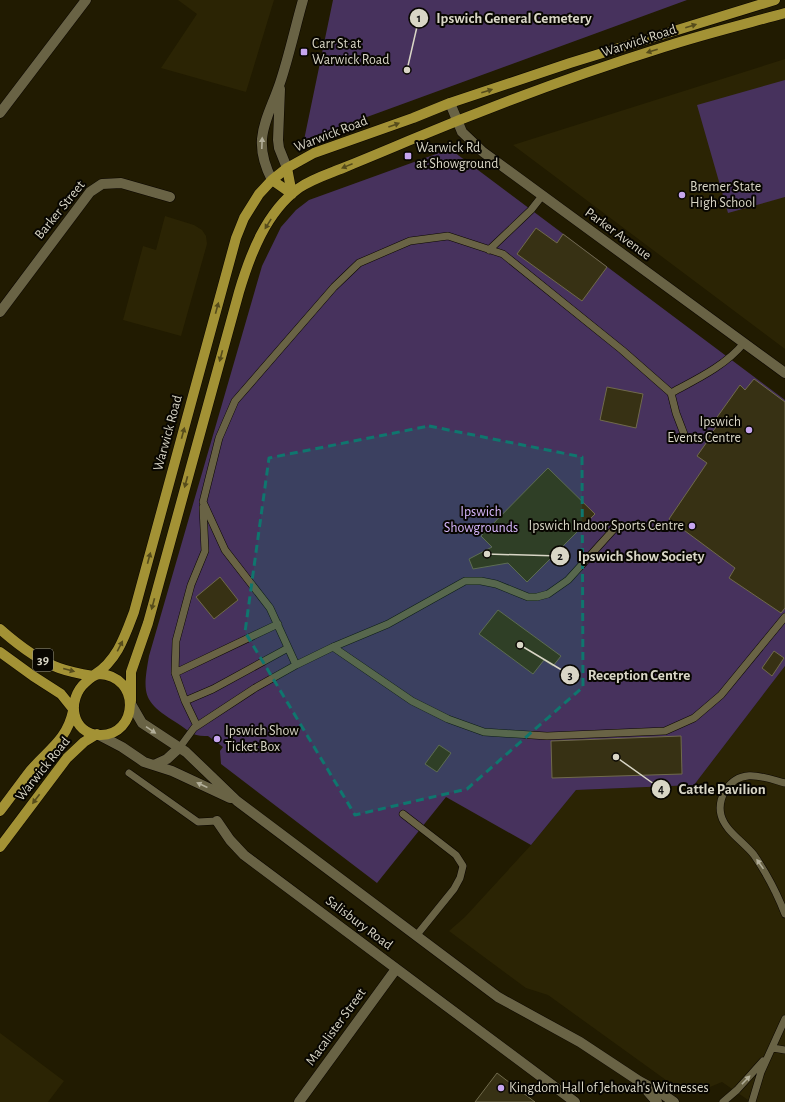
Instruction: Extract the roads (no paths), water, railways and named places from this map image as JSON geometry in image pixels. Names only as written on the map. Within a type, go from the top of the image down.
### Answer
[{"type":"main road","name":"Warwick Road","points":[[93,676],[108,664],[116,654],[134,612],[236,238],[244,218],[259,194],[272,180],[287,168],[314,153],[413,118],[450,103],[570,63],[775,0]]},
{"type":"main road","name":"Warwick Road","points":[[131,703],[131,678],[133,664],[148,623],[238,292],[247,264],[258,240],[274,214],[292,194],[309,182],[457,121],[573,77],[651,51],[785,13]]},
{"type":"main road","points":[[287,168],[292,194]]},
{"type":"main road","points":[[272,180],[292,194]]},
{"type":"main road","name":"39","points":[[0,629],[39,657],[52,664],[71,672],[93,676]]},
{"type":"main road","name":"39","points":[[0,652],[61,694],[73,710]]},
{"type":"main road","points":[[105,675],[118,682],[126,690],[131,703],[127,717],[120,727],[110,733],[98,734],[90,732],[81,725],[75,717],[73,710],[74,698],[77,691],[93,676],[105,675]]},
{"type":"main road","name":"Warwick Road","points":[[0,811],[30,771],[61,739],[69,726],[73,710]]},
{"type":"main road","name":"Warwick Road","points":[[0,847],[67,758],[84,742],[98,734]]},
{"type":"street","points":[[0,113],[86,0]]},
{"type":"street","points":[[272,180],[265,166],[262,154],[264,125],[267,113],[280,83],[303,0]]},
{"type":"street","points":[[280,83],[278,140],[279,148],[287,168]]},
{"type":"street","name":"Parker Avenue","points":[[450,103],[462,132],[482,152],[785,373]]},
{"type":"street","name":"Barker Street","points":[[0,312],[90,192],[102,184],[121,183],[170,197]]},
{"type":"street","name":"Salisbury Road","points":[[131,703],[136,714],[144,725],[180,747],[237,801],[498,997],[580,1042],[674,1102]]},
{"type":"street","name":"Salisbury Road","points":[[98,734],[141,760],[177,773],[237,801]]},
{"type":"street","points":[[154,764],[167,759],[180,747]]},
{"type":"street","name":"Salisbury Road","points":[[217,821],[230,840],[244,855],[575,1102]]},
{"type":"street","name":"Macalister Street","points":[[299,1102],[396,969]]},
{"type":"street","points":[[639,1081],[657,1102]]},
{"type":"lane","points":[[489,250],[531,210],[542,196]]},
{"type":"lane","points":[[197,726],[185,701],[176,673],[176,641],[191,585],[205,551],[203,502],[219,438],[235,401],[334,287],[360,264],[410,241],[448,236],[503,254],[622,350],[671,393],[676,413],[684,434]]},
{"type":"lane","points":[[671,393],[704,376],[735,354],[744,343]]},
{"type":"lane","points":[[203,502],[225,550],[270,608],[296,666]]},
{"type":"lane","points":[[180,747],[190,732],[197,726],[242,696],[333,647],[388,624],[465,581],[481,581],[496,584],[528,597],[537,597],[548,594],[568,580],[615,528]]},
{"type":"lane","points":[[333,647],[412,701],[448,720],[484,732],[547,736],[665,731],[694,718],[721,695],[785,617]]},
{"type":"lane","points":[[176,673],[278,624]]},
{"type":"lane","points":[[185,701],[213,689],[288,648]]},
{"type":"lane","name":"Salisbury Road","points":[[129,772],[198,822],[217,821]]},
{"type":"lane","points":[[785,783],[757,776],[748,775],[739,777],[730,784],[724,793],[720,806],[721,816],[727,826],[753,854],[782,900],[785,914]]},
{"type":"lane","points":[[403,814],[456,855],[463,866],[460,878],[454,889],[416,936]]},
{"type":"lane","points":[[723,1102],[737,1090],[767,1057],[773,1048],[785,1019]]},
{"type":"lane","points":[[773,1048],[785,1050]]},
{"type":"lane","points":[[752,1102],[757,1083],[767,1057]]},
{"type":"place","name":"Carr St at Warwick Road","points":[[304,52]]},
{"type":"place","name":"Ipswich General Cemetery","points":[[407,70]]},
{"type":"place","name":"Warwick Rd at Showground","points":[[408,156]]},
{"type":"place","name":"Bremer State High School","points":[[682,195]]},
{"type":"place","name":"Ipswich Events Centre","points":[[749,430]]},
{"type":"place","name":"Ipswich Indoor Sports Centre","points":[[692,526]]},
{"type":"place","name":"Ipswich Show Society","points":[[487,554]]},
{"type":"place","name":"Reception Centre","points":[[520,645]]},
{"type":"place","name":"Ipswich Show Ticket Box","points":[[217,739]]},
{"type":"place","name":"Cattle Pavilion","points":[[616,757]]},
{"type":"place","name":"Kingdom Hall of Jehovah's Witnesses","points":[[501,1088]]},
{"type":"park label","name":"Ipswich Showgrounds","points":[[481,520]]}]
